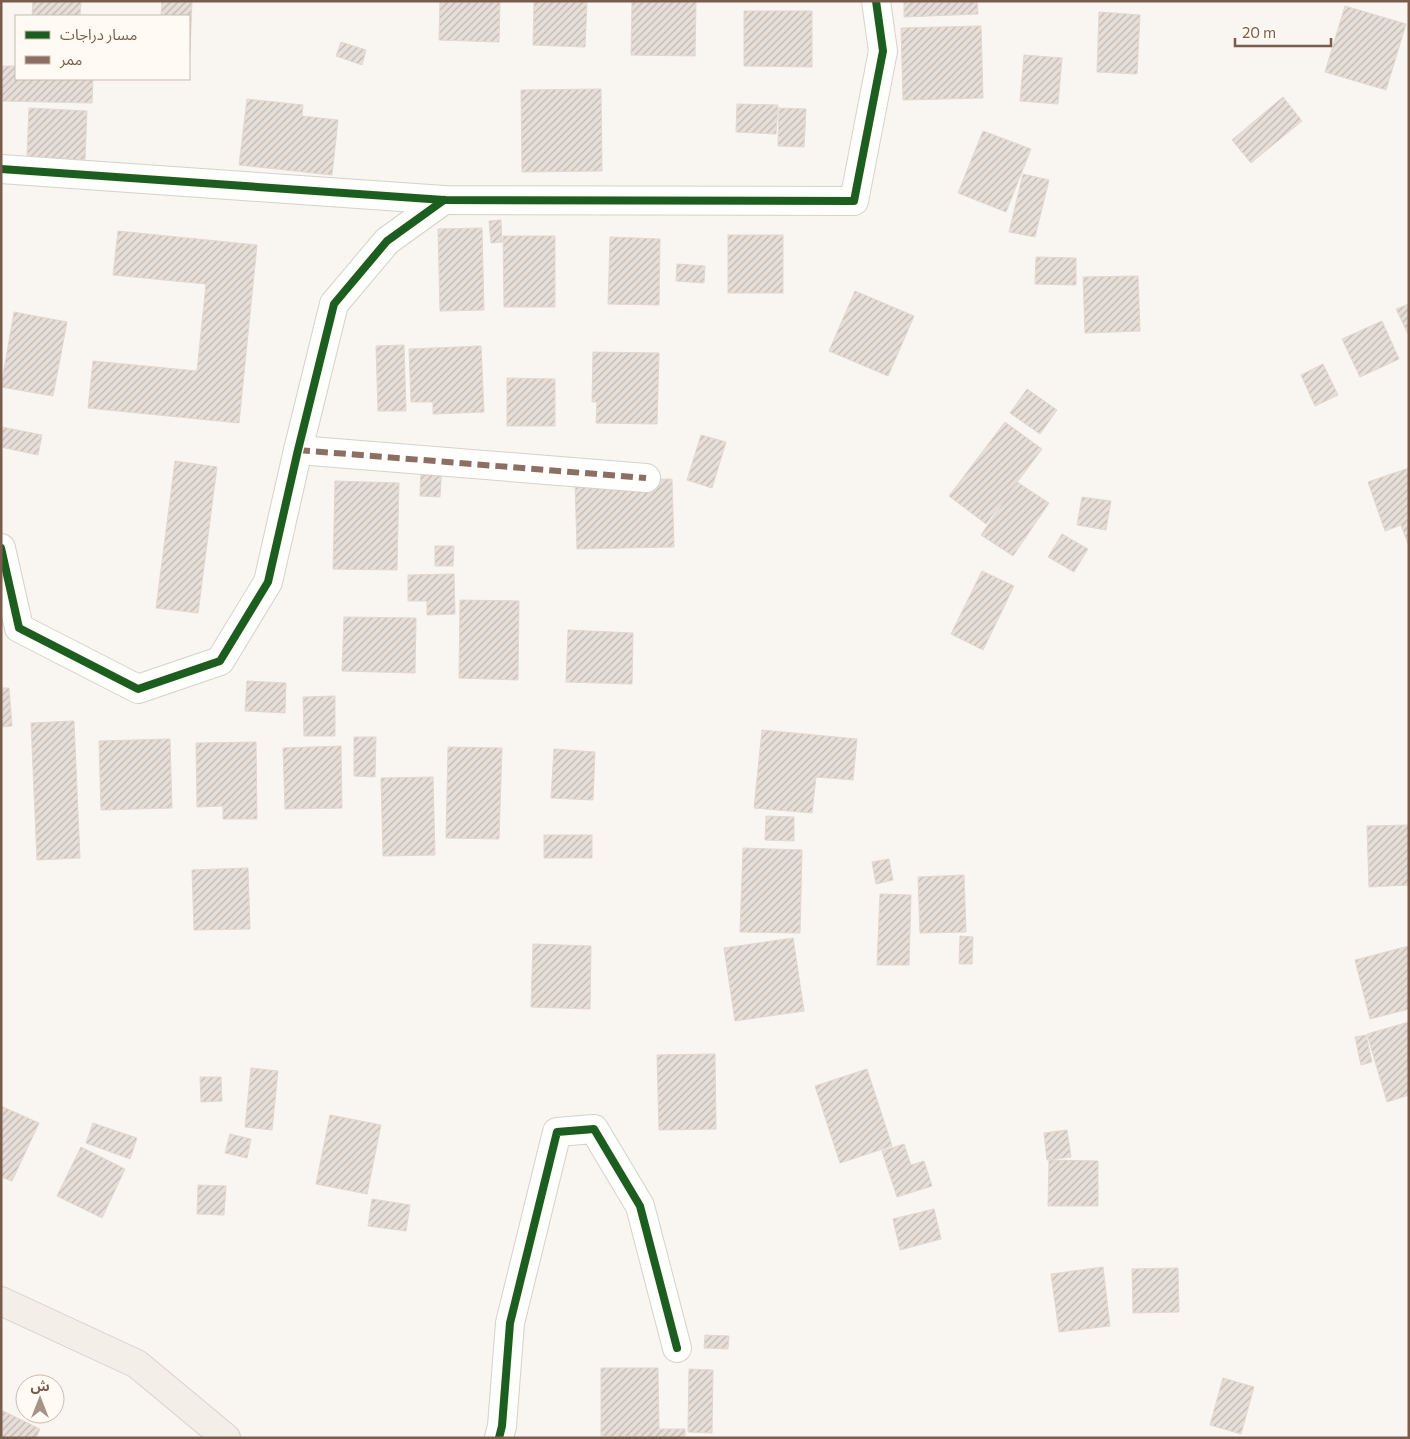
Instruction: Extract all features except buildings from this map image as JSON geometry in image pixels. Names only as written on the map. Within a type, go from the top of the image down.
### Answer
[{"type":"main road","points":[[1,1301],[137,1364],[226,1438]]},
{"type":"street","points":[[1,169],[444,200],[854,201],[883,51],[876,1]]},
{"type":"street","points":[[1,548],[18,628],[138,689],[220,661],[268,582],[334,304],[387,241],[444,200]]},
{"type":"street","points":[[298,450],[646,478]]},
{"type":"street","points":[[499,1438],[502,1426],[510,1323],[557,1132],[594,1128],[640,1206],[677,1348]]},
{"type":"marked path","points":[[298,450],[646,478]]},
{"type":"cycle path","points":[[1,169],[444,200],[854,201],[883,51],[876,1]]},
{"type":"cycle path","points":[[1,548],[19,628],[138,689],[220,661],[268,582],[334,304],[387,241],[444,200]]},
{"type":"cycle path","points":[[499,1438],[502,1426],[510,1323],[557,1132],[594,1129],[640,1206],[677,1348]]}]
